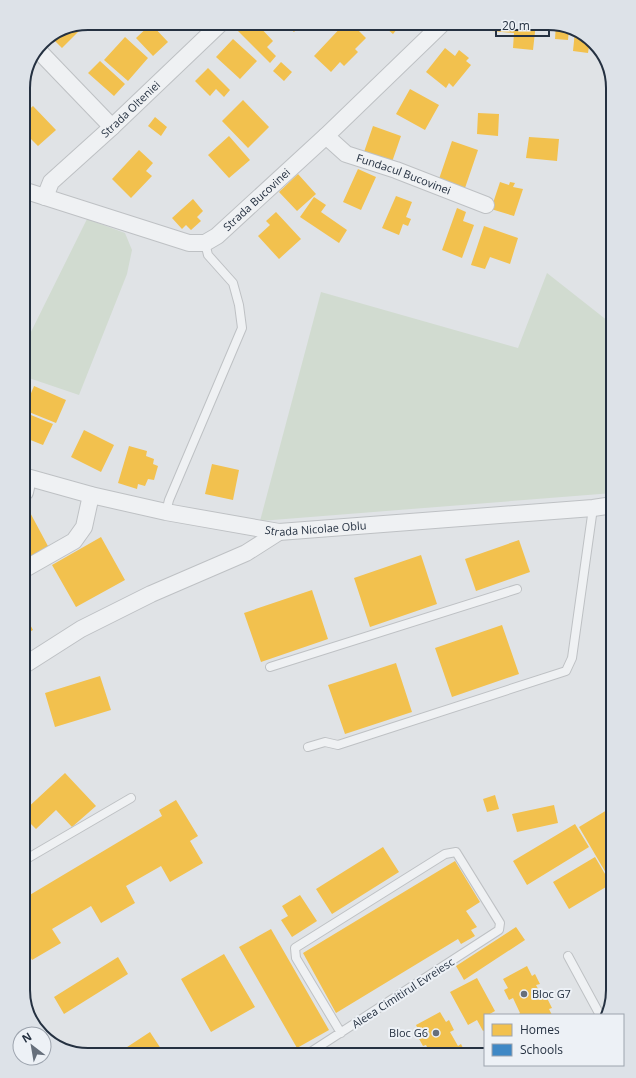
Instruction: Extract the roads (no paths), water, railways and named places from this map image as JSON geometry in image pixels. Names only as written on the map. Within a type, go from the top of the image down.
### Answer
[{"type":"street","name":"Strada Olteniei","points":[[45,197],[51,182],[112,127],[213,30]]},
{"type":"street","name":"Strada Bucovinei","points":[[204,243],[217,236],[326,136],[436,30]]},
{"type":"street","points":[[42,54],[112,127]]},
{"type":"street","name":"Fundacul Bucovinei","points":[[326,136],[346,154],[396,170],[486,205]]},
{"type":"street","points":[[30,192],[189,243],[204,243]]},
{"type":"street","name":"Strada Nicolae Oblu","points":[[30,478],[91,495],[166,512],[279,532],[606,506]]},
{"type":"street","points":[[30,566],[74,541],[84,527],[91,495]]},
{"type":"street","points":[[30,662],[81,629],[151,594],[246,552],[279,532]]},
{"type":"lane","points":[[166,512],[169,500],[242,328],[239,305],[232,283],[208,255],[204,243]]},
{"type":"lane","points":[[308,747],[325,742],[338,745],[566,671],[572,658],[593,508]]},
{"type":"lane","points":[[270,667],[517,589]]},
{"type":"lane","points":[[30,858],[131,798]]},
{"type":"lane","name":"Aleea Cimitirul Evreiesc","points":[[317,1048],[341,1033],[499,930],[500,923],[456,852],[445,854],[295,948],[296,958],[341,1033]]},
{"type":"lane","points":[[568,956],[599,1014]]},
{"type":"place","name":"Bloc G7","points":[[524,994]]},
{"type":"place","name":"Bloc G6","points":[[436,1033]]}]
